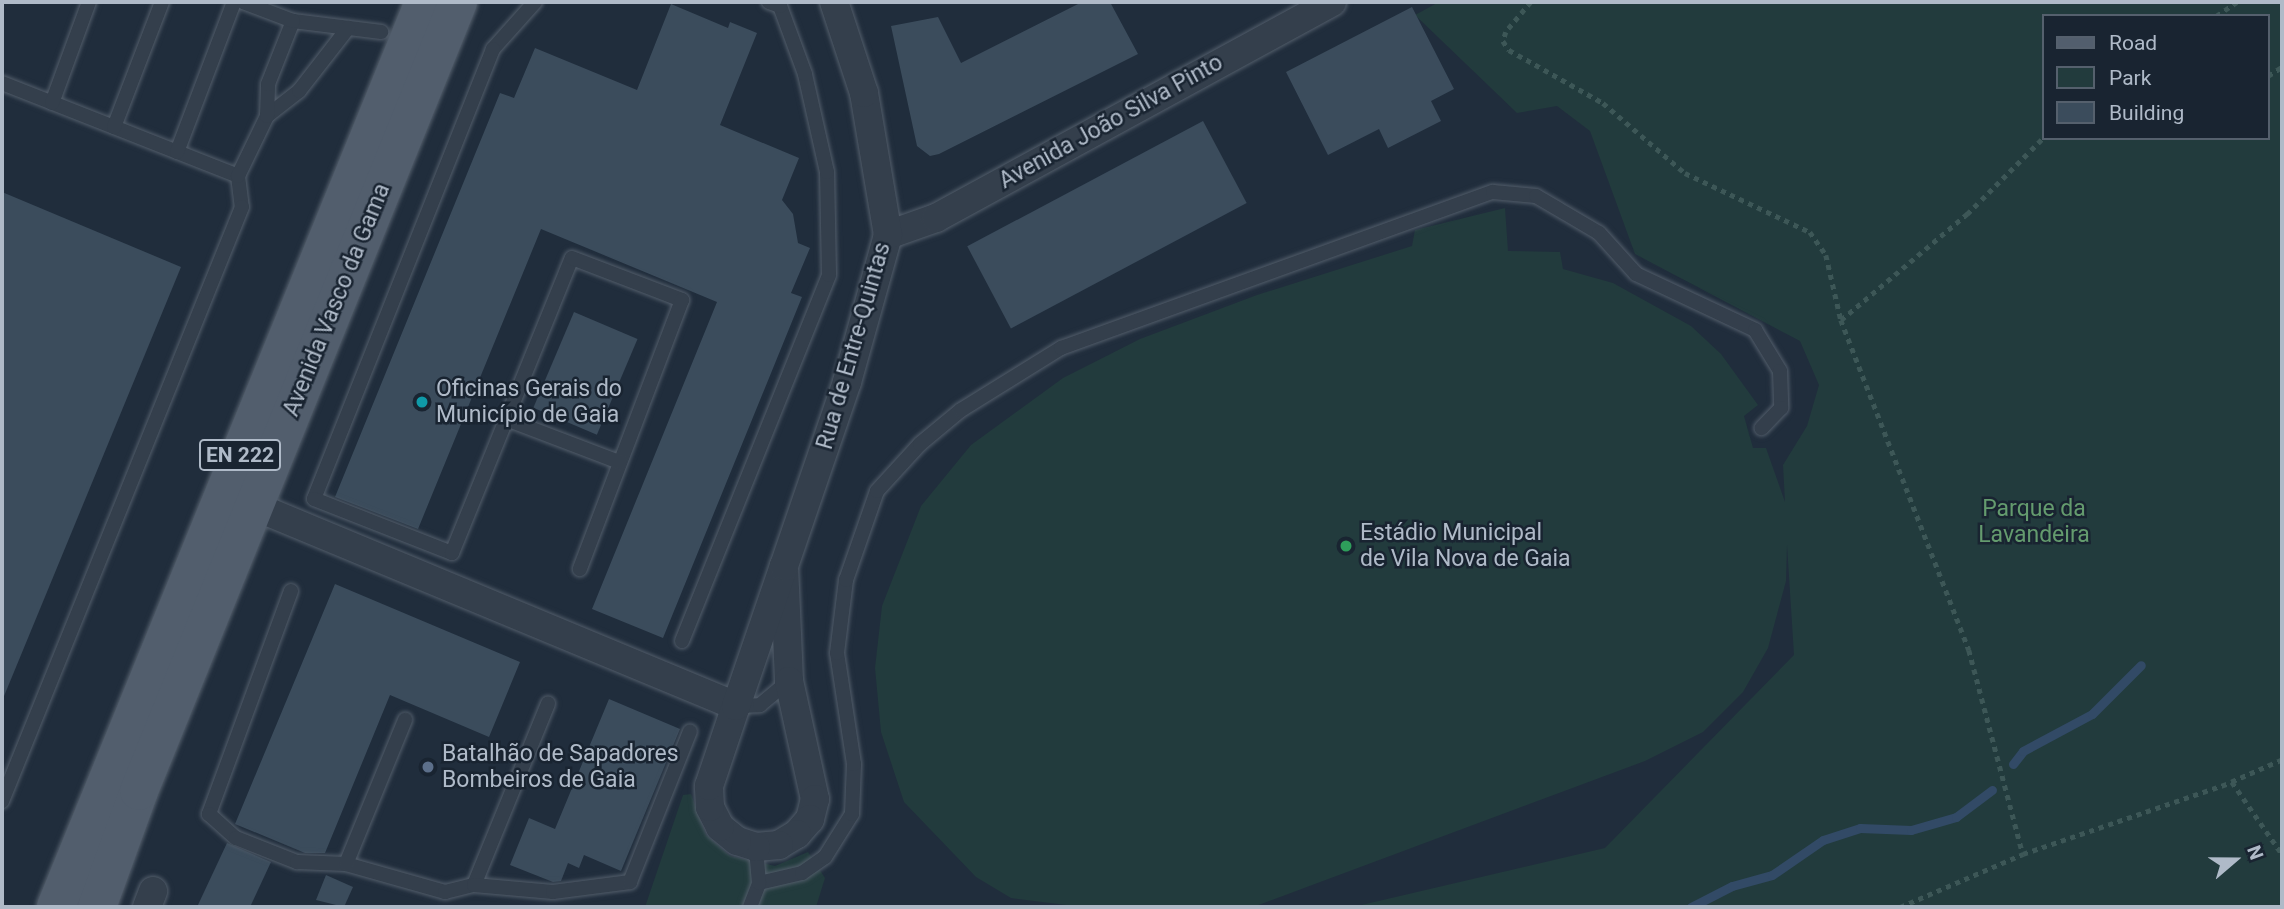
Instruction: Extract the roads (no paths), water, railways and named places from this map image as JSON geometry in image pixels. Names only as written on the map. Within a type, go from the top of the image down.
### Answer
[{"type":"main road","name":"Avenida Vasco da Gama","points":[[97,907],[170,670],[424,2]]},
{"type":"main road","name":"Avenida Vasco da Gama","points":[[56,907],[170,670],[254,506],[458,2]]},
{"type":"street","name":"Rua de Entre-Quintas","points":[[784,566],[789,681],[815,799],[810,819],[797,834],[779,845],[756,848],[737,841],[720,827],[710,807],[709,786],[748,705],[784,566],[847,382],[887,235],[864,93],[834,2]]},
{"type":"street","name":"Avenida João Silva Pinto","points":[[887,235],[936,218],[1332,2]]},
{"type":"street","points":[[254,506],[748,705]]},
{"type":"lane","points":[[52,103],[89,2]]},
{"type":"lane","points":[[114,127],[162,2]]},
{"type":"lane","points":[[177,152],[234,2]]},
{"type":"lane","points":[[243,2],[293,21],[381,32]]},
{"type":"lane","points":[[536,2],[493,49],[314,499],[452,554],[572,258],[682,300],[580,569]]},
{"type":"lane","points":[[682,641],[828,275],[827,172],[805,74],[776,3]]},
{"type":"lane","points":[[2,801],[242,207],[238,176],[267,116],[268,84],[293,21]]},
{"type":"lane","points":[[267,116],[299,91],[348,28]]},
{"type":"lane","points":[[2,83],[238,176]]},
{"type":"lane","points":[[759,883],[802,873],[825,857],[852,814],[854,764],[837,653],[846,580],[877,491],[920,444],[961,410],[1061,348],[1493,192],[1536,196],[1599,233],[1636,274],[1755,330],[1780,371],[1781,408],[1762,428]]},
{"type":"lane","points":[[506,419],[619,462]]},
{"type":"lane","points":[[291,591],[209,814],[236,838],[296,862],[346,864],[445,892],[474,885],[553,892],[630,883],[690,731]]},
{"type":"lane","points":[[748,705],[789,681]]},
{"type":"lane","points":[[474,885],[548,704]]},
{"type":"lane","points":[[346,864],[405,720]]},
{"type":"lane","points":[[750,907],[759,883],[756,848]]},
{"type":"waterway","points":[[2013,764],[2023,751],[2092,714],[2141,665]]},
{"type":"waterway","points":[[1691,907],[1732,886],[1772,875],[1823,840],[1860,828],[1911,830],[1956,817],[1992,790]]},
{"type":"place","name":"Oficinas Gerais do Município de Gaia","points":[[422,402]]},
{"type":"place","name":"Estádio Municipal de Vila Nova de Gaia","points":[[1346,546]]},
{"type":"place","name":"Batalhão de Sapadores Bombeiros de Gaia","points":[[428,767]]},
{"type":"park label","name":"Parque da Lavandeira","points":[[2034,522]]}]
